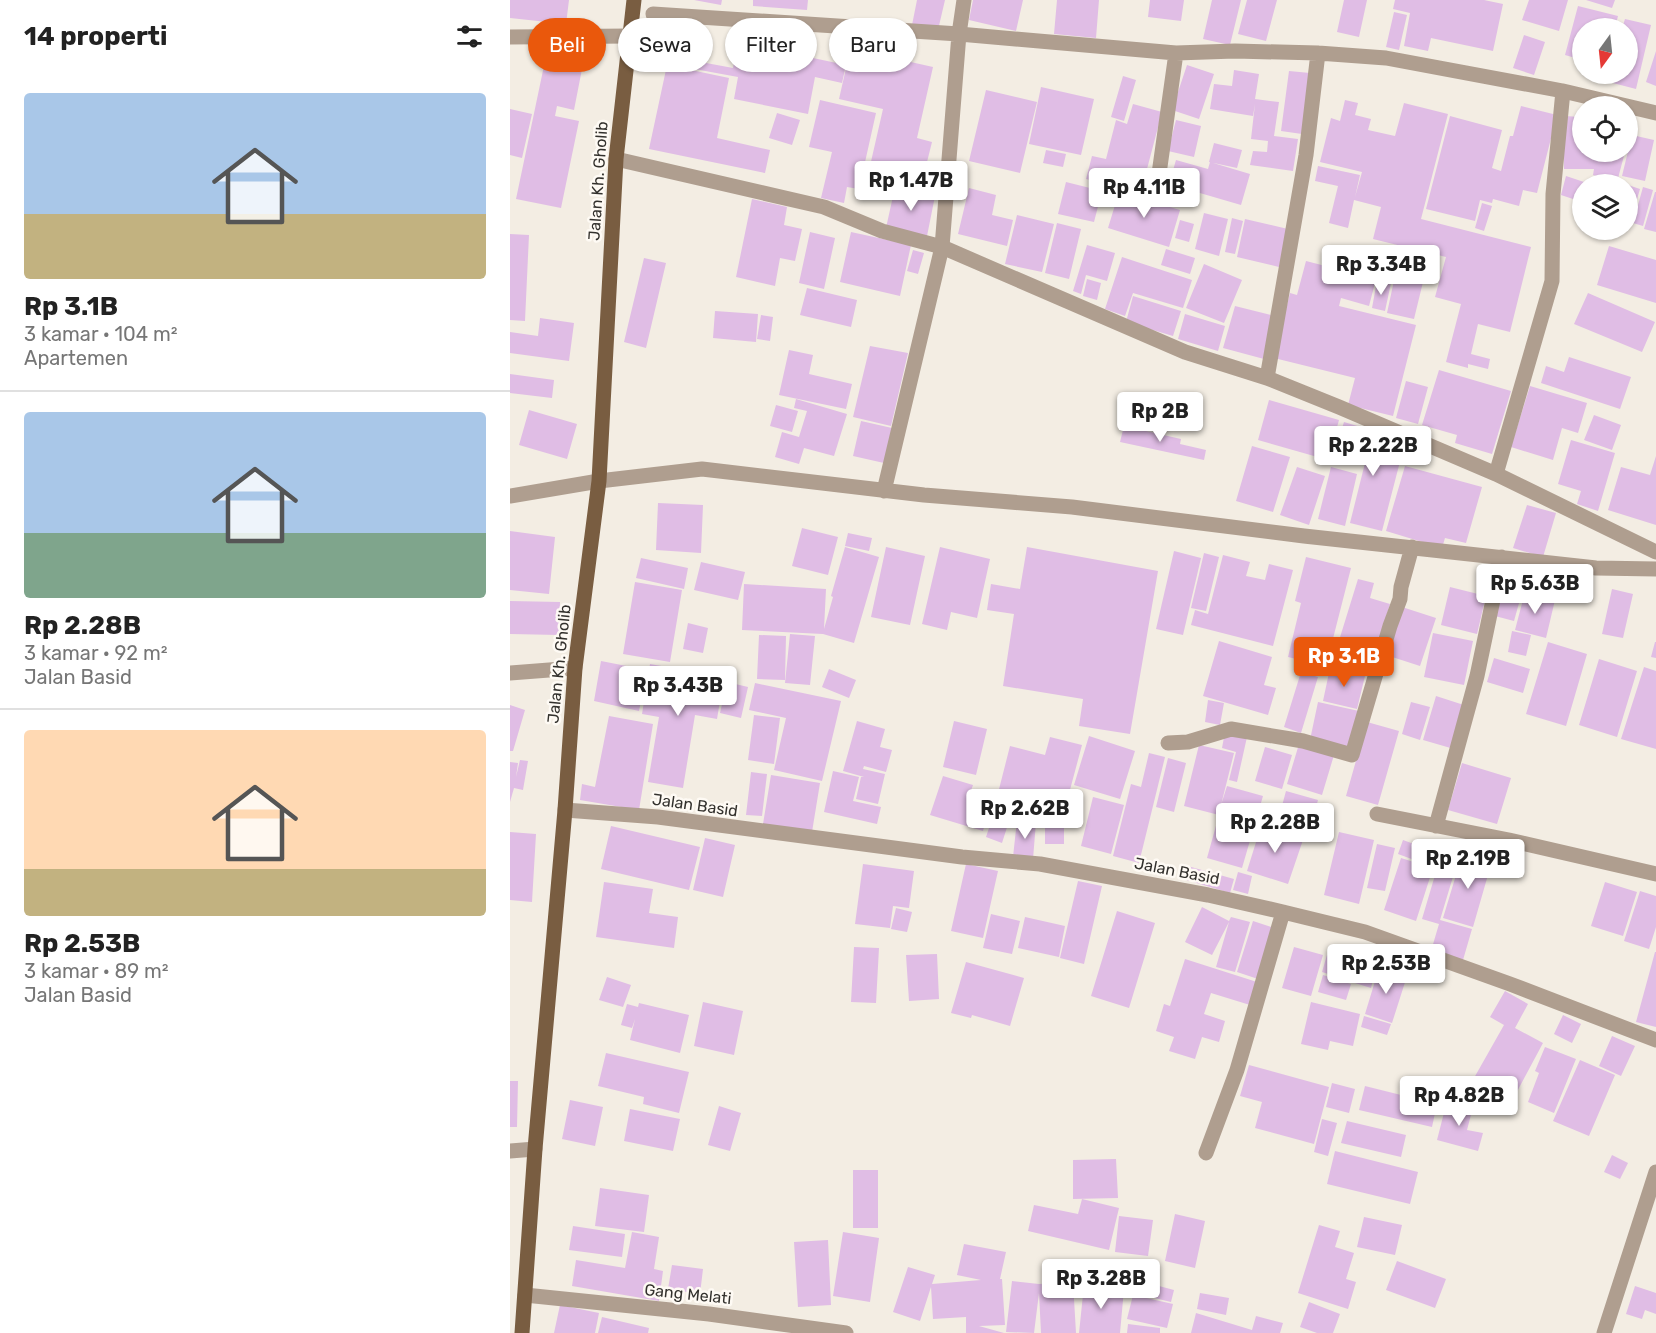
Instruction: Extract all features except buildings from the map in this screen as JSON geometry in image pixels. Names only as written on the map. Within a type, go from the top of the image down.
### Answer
[{"type":"main road","name":"Jalan Kh. Gholib","points":[[632,18],[633,0]]},
{"type":"main road","name":"Jalan Kh. Gholib","points":[[522,1333],[575,668],[599,482],[616,159],[626,72]]},
{"type":"street","points":[[884,491],[942,247],[959,34],[964,0]]},
{"type":"street","points":[[653,14],[959,34],[1176,53],[1235,51],[1318,53],[1386,58],[1563,91],[1656,113]]},
{"type":"street","points":[[510,37],[618,36]]},
{"type":"street","points":[[1158,188],[1176,53]]},
{"type":"street","points":[[1267,378],[1306,155],[1318,53]]},
{"type":"street","points":[[1496,474],[1552,281],[1553,194],[1563,91]]},
{"type":"street","points":[[616,159],[824,207],[882,231],[942,247],[1185,352],[1267,378],[1496,474],[1656,552]]},
{"type":"street","points":[[510,496],[702,469],[884,491],[1072,507],[1596,568],[1656,569]]},
{"type":"street","points":[[1168,743],[1188,742],[1231,729],[1302,741],[1352,755],[1400,599],[1412,547]]},
{"type":"street","points":[[1436,826],[1478,676],[1502,556]]},
{"type":"street","points":[[510,673],[575,668]]},
{"type":"street","name":"Jalan Basid","points":[[565,810],[658,817],[962,857],[1040,864],[1208,895],[1365,933],[1510,984],[1656,1040]]},
{"type":"street","points":[[1377,814],[1656,874]]},
{"type":"street","points":[[1206,1153],[1237,1070],[1283,912]]},
{"type":"street","points":[[510,1151],[535,1149]]},
{"type":"street","points":[[1604,1333],[1656,1172]]},
{"type":"street","name":"Gang Melati","points":[[525,1295],[709,1314],[846,1333]]}]
